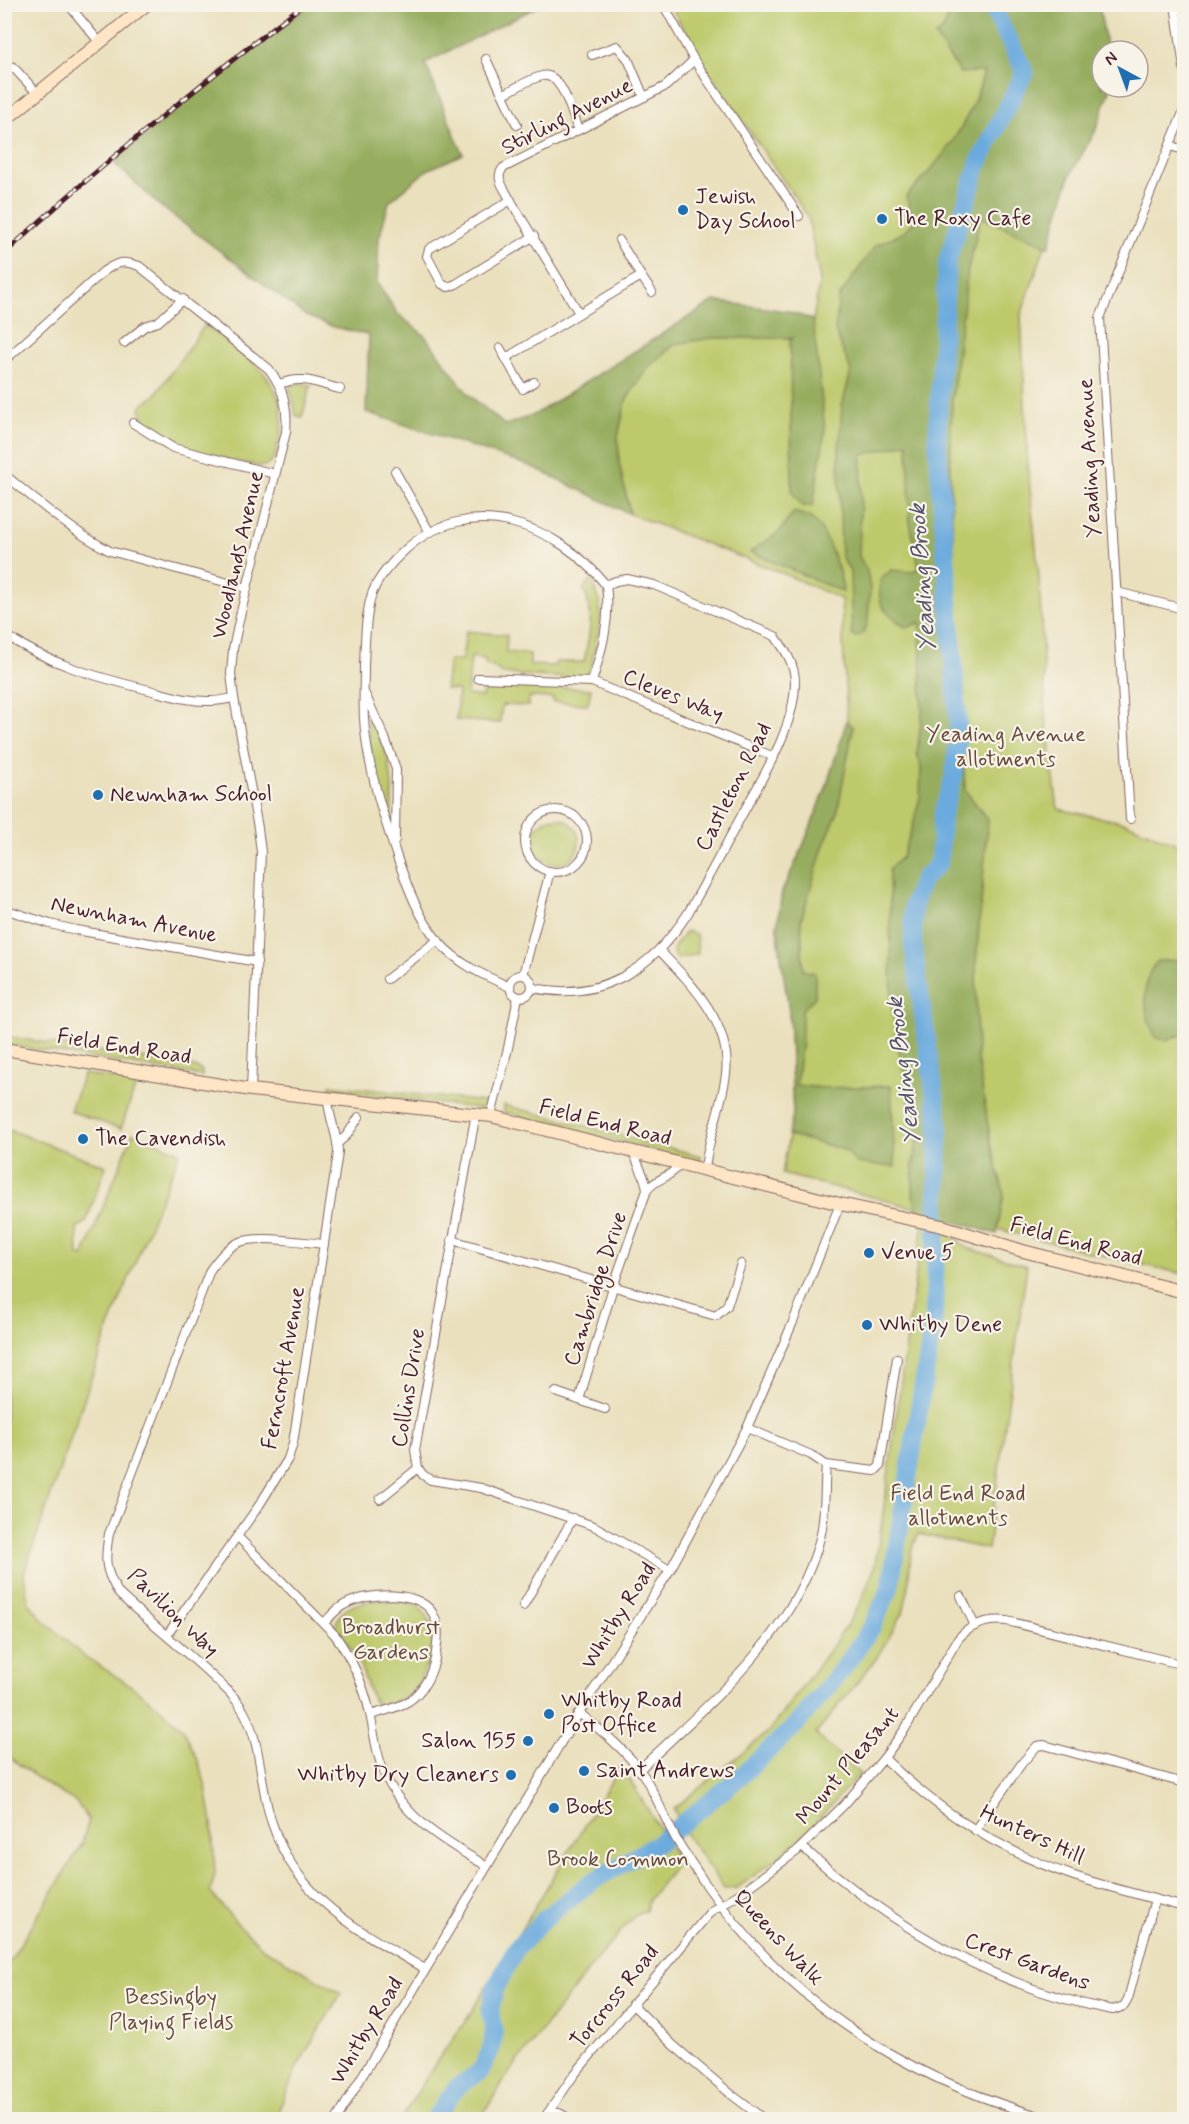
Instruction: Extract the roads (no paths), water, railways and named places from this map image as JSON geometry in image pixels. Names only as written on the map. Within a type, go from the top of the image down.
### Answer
[{"type":"street","points":[[68,4],[100,43]]},
{"type":"street","points":[[4,121],[147,4]]},
{"type":"street","points":[[663,4],[694,60],[800,216]]},
{"type":"street","points":[[1175,4],[1185,68]]},
{"type":"street","points":[[592,55],[617,46],[628,59],[644,98]]},
{"type":"street","points":[[486,59],[518,125]]},
{"type":"street","name":"Stirling Avenue","points":[[579,313],[499,179],[499,172],[666,86],[694,60]]},
{"type":"street","points":[[4,65],[13,67],[38,94]]},
{"type":"street","points":[[504,94],[542,76],[550,75],[558,80],[578,130]]},
{"type":"street","name":"Yeading Avenue","points":[[1130,819],[1100,318],[1185,110]]},
{"type":"street","points":[[1170,146],[1185,150]]},
{"type":"street","points":[[512,200],[429,249],[427,256],[442,284],[448,287],[456,284],[534,236]]},
{"type":"street","points":[[619,240],[652,292]]},
{"type":"street","name":"Woodlands Avenue","points":[[4,361],[104,271],[117,262],[129,262],[139,266],[269,369],[285,399],[286,432],[233,649],[231,674],[261,852],[251,1090]]},
{"type":"street","points":[[506,358],[641,276]]},
{"type":"street","points":[[124,344],[145,326],[158,322],[183,300]]},
{"type":"street","points":[[500,348],[524,389],[534,382]]},
{"type":"street","points":[[279,384],[293,379],[303,379],[340,388]]},
{"type":"street","points":[[133,423],[172,448],[275,474]]},
{"type":"street","points":[[395,471],[429,531]]},
{"type":"street","points":[[4,474],[62,521],[110,551],[247,588]]},
{"type":"street","points":[[478,678],[592,682],[607,631],[609,606],[606,585],[592,568],[565,546],[535,529],[490,518],[443,526],[429,531],[394,561],[371,595],[364,643],[364,721],[386,825],[408,888],[421,914],[438,940],[467,968],[510,987]]},
{"type":"street","name":"Castleton Road","points":[[533,988],[550,992],[571,992],[597,986],[622,978],[642,966],[660,951],[688,914],[774,757],[793,703],[795,681],[793,668],[785,650],[775,636],[654,585],[627,579],[606,585]]},
{"type":"street","points":[[1117,592],[1185,609]]},
{"type":"street","points":[[4,633],[26,649],[58,664],[89,674],[190,700],[212,702],[234,698]]},
{"type":"street","name":"Cleves Way","points":[[592,682],[774,757]]},
{"type":"street","points":[[364,691],[396,769],[394,835],[398,858]]},
{"type":"street","points":[[562,811],[572,815],[584,828],[587,837],[586,848],[577,864],[559,872],[550,871],[540,867],[532,860],[526,844],[526,834],[537,817],[546,812],[562,811]]},
{"type":"street","points":[[523,975],[550,871]]},
{"type":"street","name":"Newnham Avenue","points":[[4,909],[76,930],[257,962]]},
{"type":"street","points":[[387,979],[438,940]]},
{"type":"street","points":[[660,951],[711,1011],[722,1036],[726,1053],[726,1073],[705,1169]]},
{"type":"street","points":[[523,975],[531,981],[533,988],[527,996],[518,997],[512,993],[510,987],[514,978],[523,975]]},
{"type":"street","points":[[491,1116],[518,997]]},
{"type":"street","name":"Field End Road","points":[[4,1049],[251,1090],[491,1116],[840,1204],[937,1225],[1023,1251],[1185,1292]]},
{"type":"street","name":"Ferncroft Avenue","points":[[167,1635],[238,1537],[288,1459],[324,1244],[338,1143],[328,1098]]},
{"type":"street","name":"Collins Drive","points":[[476,1113],[415,1450],[418,1468],[431,1480],[481,1488],[594,1526],[670,1570]]},
{"type":"street","points":[[338,1143],[359,1117]]},
{"type":"street","name":"Cambridge Drive","points":[[579,1400],[612,1287],[647,1190],[647,1183],[634,1152]]},
{"type":"street","name":"Cambridge Drive","points":[[647,1190],[652,1184],[676,1170],[680,1163]]},
{"type":"street","name":"Whitby Road","points":[[336,2120],[579,1713],[670,1570],[747,1428],[793,1322],[840,1204]]},
{"type":"street","name":"Pavilion Way","points":[[324,1244],[265,1239],[241,1241],[222,1254],[210,1270],[109,1534],[105,1556],[108,1575],[119,1594],[228,1690],[244,1712],[255,1739],[264,1795],[279,1840],[294,1868],[312,1893],[337,1915],[425,1968]]},
{"type":"street","points":[[452,1240],[716,1316],[727,1306],[741,1263]]},
{"type":"street","points":[[747,1428],[811,1455],[826,1465],[875,1471],[880,1466],[897,1358]]},
{"type":"street","points":[[556,1392],[605,1409]]},
{"type":"street","points":[[639,1770],[743,1669],[792,1606],[812,1563],[821,1536],[826,1465]]},
{"type":"street","points":[[380,1499],[418,1468]]},
{"type":"street","points":[[524,1606],[573,1518]]},
{"type":"street","points":[[238,1537],[335,1635],[353,1664],[371,1715],[381,1766],[399,1800],[432,1832],[487,1866]]},
{"type":"street","points":[[324,1623],[343,1605],[361,1597],[394,1595],[413,1599],[425,1605],[435,1616],[438,1630],[437,1647],[426,1686],[408,1701],[371,1715]]},
{"type":"street","points":[[961,1596],[975,1626],[994,1620],[1007,1622],[1185,1665]]},
{"type":"street","name":"Mount Pleasant","points":[[721,1904],[739,1894],[802,1847],[844,1804],[884,1758],[916,1713],[958,1639],[965,1631],[975,1626]]},
{"type":"street","name":"Queens Walk","points":[[579,1713],[632,1761],[675,1838],[721,1904],[771,1963],[813,2002],[843,2024],[914,2068],[1015,2109],[1053,2120]]},
{"type":"street","points":[[975,1830],[1036,1743],[1185,1783]]},
{"type":"street","name":"Hunters Hill","points":[[884,1758],[915,1787],[975,1830],[1034,1861],[1074,1876],[1185,1907]]},
{"type":"street","name":"Crest Gardens","points":[[802,1847],[866,1900],[944,1950],[1001,1977],[1031,1988],[1113,2010],[1124,2006],[1128,2000],[1155,1899]]},
{"type":"street","name":"Torcross Road","points":[[546,2116],[574,2075],[632,2004],[711,1911],[721,1904]]},
{"type":"street","points":[[632,2004],[673,2045],[765,2120]]},
{"type":"street","points":[[546,2116],[559,2114],[572,2120]]},
{"type":"waterway","name":"Yeading Brook","points":[[433,2120],[457,2087],[481,2071],[492,2047],[494,2029],[490,2011],[495,1989],[516,1949],[543,1920],[591,1882],[657,1844],[740,1777],[797,1724],[841,1671],[872,1627],[890,1588],[934,1318],[939,1124],[913,945],[913,905],[922,880],[939,863],[942,815],[953,779],[959,733],[937,438],[947,262],[979,162],[1025,72],[993,9],[981,4]]},
{"type":"railway","points":[[4,254],[151,126],[304,4]]},
{"type":"place","name":"Jewish Day School","points":[[683,210]]},
{"type":"place","name":"The Roxy Cafe","points":[[882,219]]},
{"type":"place","name":"Newnham School","points":[[98,795]]},
{"type":"place","name":"The Cavendish","points":[[83,1139]]},
{"type":"place","name":"Venue 5","points":[[869,1253]]},
{"type":"place","name":"Whitby Dene","points":[[867,1325]]},
{"type":"place","name":"Whitby Road Post Office","points":[[549,1714]]},
{"type":"place","name":"Salon 155","points":[[528,1741]]},
{"type":"place","name":"Saint Andrews","points":[[584,1771]]},
{"type":"place","name":"Whitby Dry Cleaners","points":[[511,1775]]},
{"type":"place","name":"Boots","points":[[554,1808]]},
{"type":"park label","name":"Yeading Avenue allotments","points":[[1006,748]]},
{"type":"park label","name":"Field End Road allotments","points":[[958,1506]]},
{"type":"park label","name":"Broadhurst Gardens","points":[[391,1640]]},
{"type":"park label","name":"Brook Common","points":[[618,1860]]},
{"type":"park label","name":"Bessingby Playing Fields","points":[[171,2010]]}]
